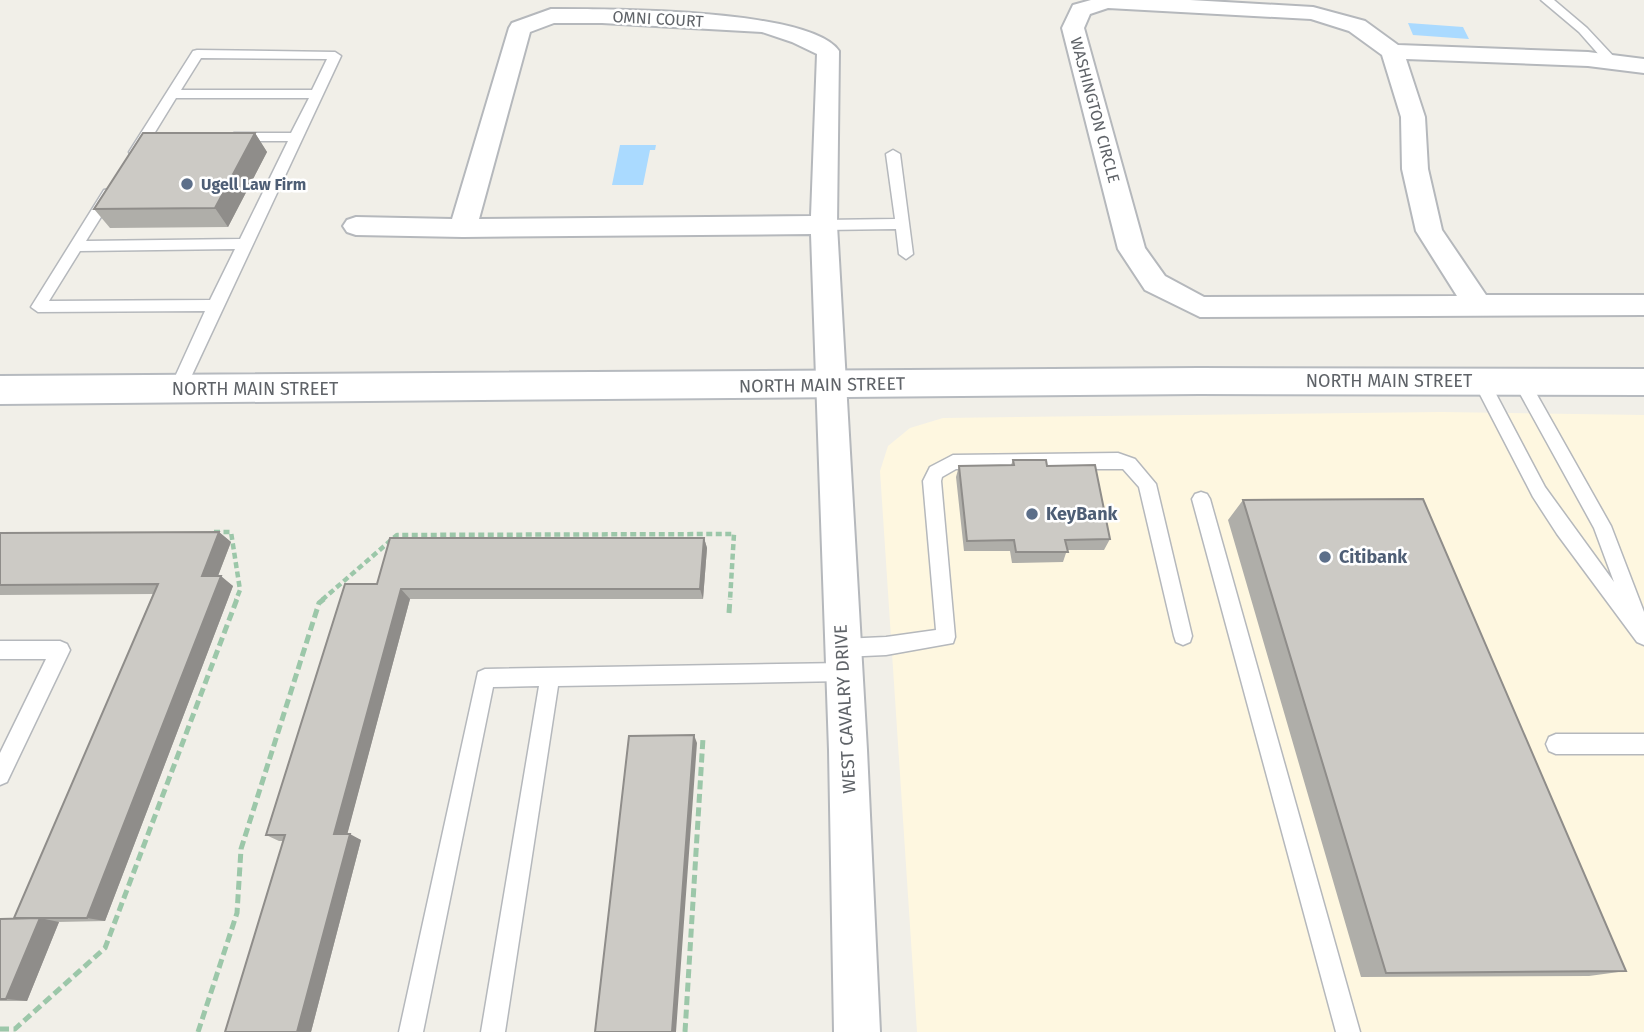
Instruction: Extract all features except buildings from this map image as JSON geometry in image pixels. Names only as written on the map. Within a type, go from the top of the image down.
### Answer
[{"type":"street","name":"WASHINGTON CIRCLE","points":[[1392,52],[1357,26],[1314,13],[1107,2],[1082,10],[1073,28],[1132,249],[1155,283],[1200,307],[1644,305]]},
{"type":"street","name":"OMNI COURT","points":[[463,228],[520,28],[551,16],[564,16],[764,26],[800,37],[828,51],[824,225],[832,385]]},
{"type":"street","points":[[1479,307],[1429,231],[1415,169],[1413,117],[1392,52],[1612,62],[1644,66]]},
{"type":"street","points":[[356,226],[463,228],[824,225]]},
{"type":"street","name":"NORTH MAIN STREET","points":[[0,390],[1644,382]]},
{"type":"street","name":"WEST CAVALRY DRIVE","points":[[832,385],[857,1032]]},
{"type":"lane","points":[[1548,0],[1583,30],[1612,62]]},
{"type":"lane","points":[[177,390],[335,56],[197,54],[172,94],[152,137],[121,175],[37,307],[215,305]]},
{"type":"lane","points":[[172,94],[318,94]]},
{"type":"lane","points":[[214,137],[297,136]]},
{"type":"lane","points":[[893,154],[906,254]]},
{"type":"lane","points":[[824,225],[902,224]]},
{"type":"lane","points":[[76,246],[245,244]]},
{"type":"lane","points":[[1481,381],[1551,511],[1644,635]]},
{"type":"lane","points":[[1521,381],[1601,526],[1644,635]]},
{"type":"lane","points":[[411,1032],[485,678],[550,677],[843,660],[886,646],[946,637],[932,481],[936,472],[953,462],[1118,460],[1129,464],[1147,484],[1183,636]]},
{"type":"lane","points":[[1202,499],[1348,1032]]},
{"type":"lane","points":[[0,650],[60,650],[0,775]]},
{"type":"lane","points":[[493,1032],[550,677]]},
{"type":"lane","points":[[1556,744],[1644,744]]},
{"type":"path","points":[[0,1029],[15,1029],[105,948],[240,590],[231,532],[204,532]]},
{"type":"path","points":[[198,1032],[237,913],[241,849],[319,603],[397,535],[734,534],[729,613]]},
{"type":"path","points":[[685,1032],[703,738]]},
{"type":"shaded area","points":[[1442,412],[1644,415],[1644,1032],[917,1032],[880,471],[888,446],[910,428],[943,418]]},
{"type":"water","points":[[1408,23],[1463,27],[1469,39],[1413,35]]},
{"type":"water","points":[[620,145],[656,145],[655,150],[650,150],[643,185],[612,185]]},
{"type":"place","name":"Ugell Law Firm","points":[[187,184]]},
{"type":"place","name":"KeyBank","points":[[1032,514]]},
{"type":"place","name":"Citibank","points":[[1325,557]]}]
